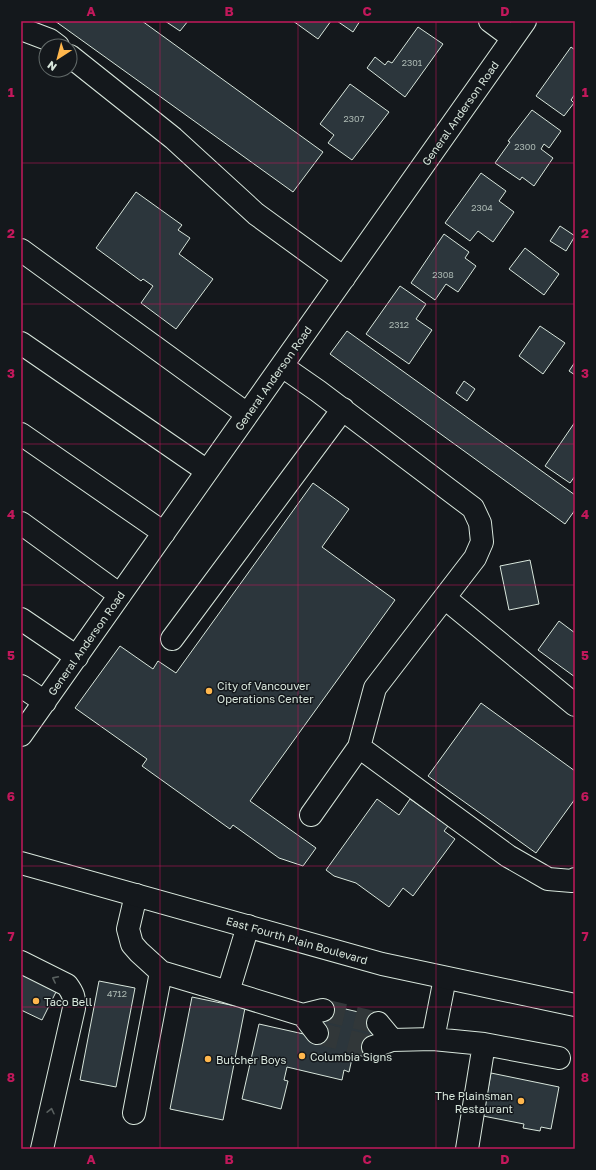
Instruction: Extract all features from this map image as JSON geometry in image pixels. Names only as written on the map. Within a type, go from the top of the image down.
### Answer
[{"type":"street","points":[[490,21],[519,29]]},
{"type":"street","points":[[21,29],[45,38]]},
{"type":"street","name":"General Anderson Road","points":[[22,731],[77,657],[519,29]]},
{"type":"street","points":[[78,62],[172,138],[256,214],[344,278]]},
{"type":"street","points":[[21,250],[248,414]]},
{"type":"street","points":[[21,343],[208,471]]},
{"type":"street","points":[[282,366],[342,409],[473,508],[480,523],[482,542],[475,558],[446,598],[375,688],[359,747],[311,814]]},
{"type":"street","points":[[172,638],[342,409]]},
{"type":"street","points":[[21,434],[164,533]]},
{"type":"street","points":[[21,523],[120,595]]},
{"type":"street","points":[[446,598],[575,706]]},
{"type":"street","points":[[21,619],[77,657]]},
{"type":"street","points":[[21,686],[45,702]]},
{"type":"street","points":[[359,747],[515,860],[548,880],[572,881],[575,879]]},
{"type":"street","name":"East Fourth Plain Boulevard","points":[[21,863],[382,964],[575,1005]]},
{"type":"street","points":[[136,895],[128,929],[132,944],[161,972],[228,992],[313,1012],[317,1033]]},
{"type":"street","points":[[228,992],[248,926]]},
{"type":"street","points":[[21,962],[67,985],[75,1000],[42,1149]]},
{"type":"street","points":[[134,1113],[161,972]]},
{"type":"street","points":[[433,1039],[445,978]]},
{"type":"street","points":[[378,1023],[382,1044],[433,1039],[484,1044],[559,1058]]},
{"type":"street","points":[[467,1149],[484,1044]]},
{"type":"building","points":[[55,21],[142,21],[323,152],[293,192]]},
{"type":"building","points":[[165,21],[188,21],[180,31]]},
{"type":"building","points":[[293,21],[331,21],[318,39]]},
{"type":"building","points":[[337,21],[360,21],[353,32]]},
{"type":"building","points":[[418,27],[443,44],[405,97],[367,68],[375,57],[385,65],[388,61],[392,63]]},
{"type":"building","points":[[571,47],[575,50],[575,94],[571,100],[574,103],[564,116],[536,96]]},
{"type":"building","points":[[350,84],[389,112],[352,160],[328,143],[334,135],[320,124]]},
{"type":"building","points":[[532,110],[561,131],[549,148],[544,144],[541,149],[553,158],[534,186],[522,177],[520,180],[495,163],[510,142],[508,141]]},
{"type":"building","points":[[481,173],[506,191],[499,201],[514,212],[493,242],[478,231],[470,241],[445,223]]},
{"type":"building","points":[[136,192],[182,225],[178,230],[190,238],[179,254],[213,279],[176,329],[141,303],[153,286],[143,279],[141,281],[96,248]]},
{"type":"building","points":[[560,226],[575,236],[566,251],[550,241]]},
{"type":"building","points":[[444,234],[469,252],[465,258],[476,266],[458,292],[446,284],[435,300],[411,283]]},
{"type":"building","points":[[525,248],[559,274],[544,295],[509,269]]},
{"type":"building","points":[[400,286],[426,304],[416,319],[432,330],[409,364],[366,334]]},
{"type":"building","points":[[540,326],[565,343],[543,374],[519,356]]},
{"type":"building","points":[[347,331],[575,495],[575,510],[565,524],[330,354]]},
{"type":"building","points":[[575,362],[575,375],[569,371]]},
{"type":"building","points":[[464,381],[475,389],[467,401],[456,393]]},
{"type":"building","points":[[575,422],[575,476],[570,483],[545,466]]},
{"type":"building","name":"City of Vancouver Operations Center","points":[[313,483],[349,509],[322,547],[395,600],[250,801],[316,848],[303,866],[279,858],[233,825],[230,829],[142,766],[147,759],[75,708],[120,646],[153,669],[158,661],[176,673]]},
{"type":"building","points":[[530,560],[539,604],[509,610],[500,566]]},
{"type":"building","points":[[559,621],[575,633],[575,677],[538,650]]},
{"type":"building","points":[[481,703],[575,771],[575,799],[536,853],[428,776]]},
{"type":"building","points":[[377,799],[399,815],[410,799],[448,826],[444,831],[455,839],[413,896],[403,888],[389,907],[356,883],[334,876],[326,870]]},
{"type":"building","name":"Taco Bell","points":[[21,974],[56,992],[42,1020],[21,1010]]},
{"type":"building","points":[[99,981],[135,988],[116,1087],[80,1080]]},
{"type":"building","name":"Butcher Boys","points":[[192,997],[245,1008],[223,1120],[170,1109]]},
{"type":"building","name":"Columbia Signs","points":[[324,1004],[380,1017],[371,1058],[353,1054],[349,1072],[344,1070],[342,1080],[287,1067],[284,1080],[288,1081],[281,1109],[242,1099],[259,1024],[317,1037]]},
{"type":"building","name":"The Plainsman Restaurant","points":[[491,1073],[559,1087],[551,1129],[541,1127],[540,1131],[523,1128],[524,1124],[483,1116]]},
{"type":"tunnel","points":[[323,1010],[378,1023]]},
{"type":"tunnel","points":[[317,1033],[373,1047]]},
{"type":"place","name":"City of Vancouver Operations Center","points":[[209,691]]},
{"type":"place","name":"Taco Bell","points":[[36,1001]]},
{"type":"place","name":"Columbia Signs","points":[[302,1056]]},
{"type":"place","name":"Butcher Boys","points":[[208,1059]]},
{"type":"place","name":"The Plainsman Restaurant","points":[[521,1101]]}]
